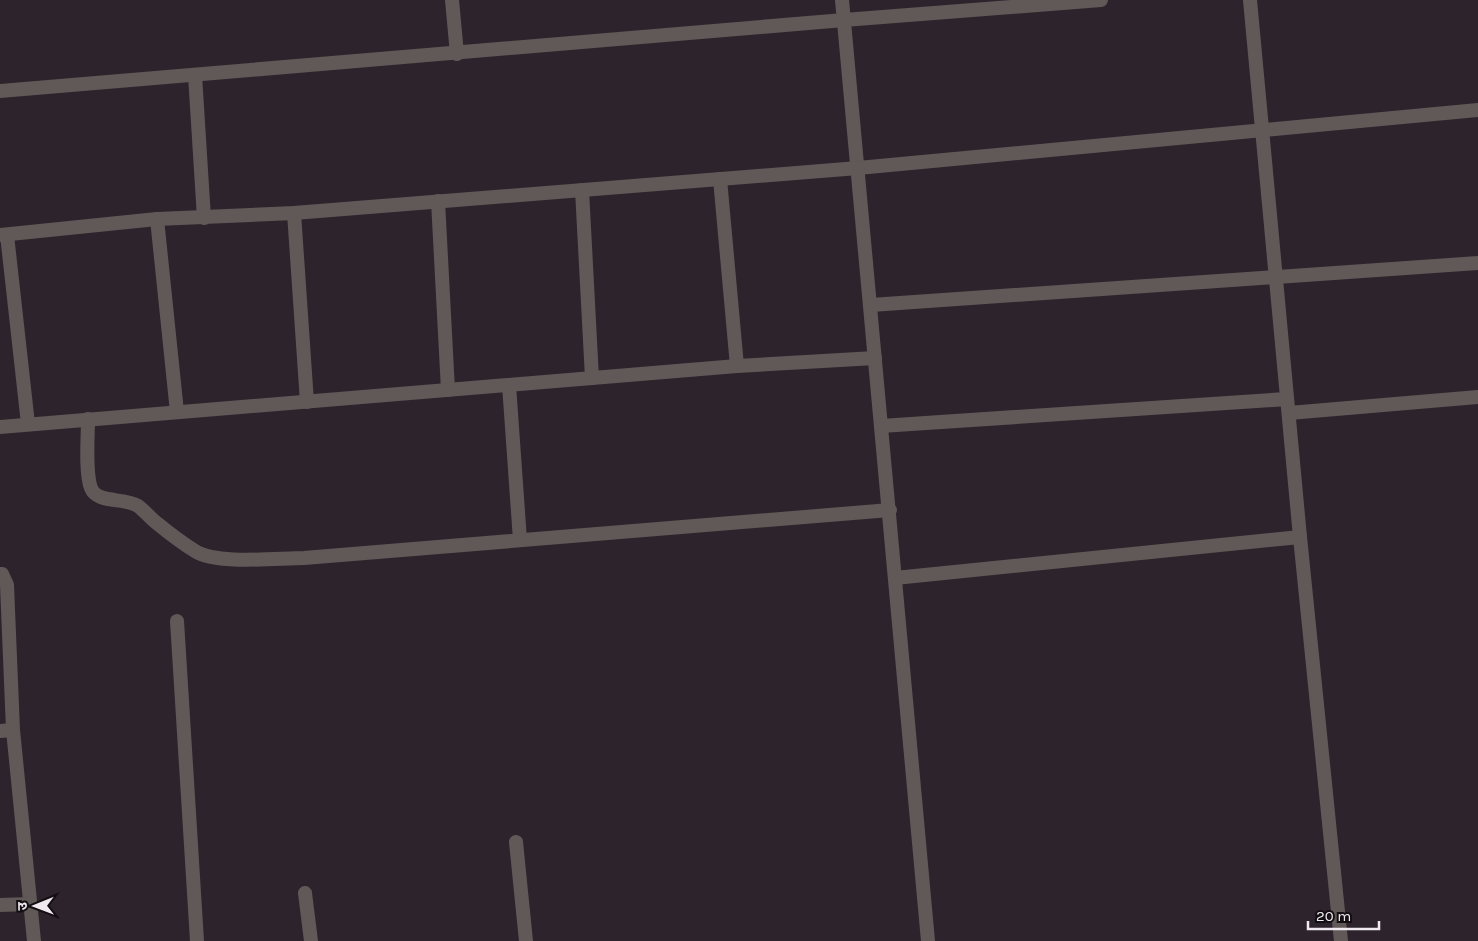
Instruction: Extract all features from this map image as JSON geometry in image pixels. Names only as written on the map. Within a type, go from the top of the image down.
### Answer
[{"type":"street","points":[[452,0],[456,54]]},
{"type":"street","points":[[842,0],[928,941]]},
{"type":"street","points":[[0,91],[1101,0]]},
{"type":"street","points":[[1250,0],[1300,537],[1341,941]]},
{"type":"street","points":[[195,75],[204,218]]},
{"type":"street","points":[[28,424],[3,235],[157,219],[294,213],[858,168],[1478,110]]},
{"type":"street","points":[[720,179],[737,366]]},
{"type":"street","points":[[582,190],[592,378]]},
{"type":"street","points":[[438,201],[448,390]]},
{"type":"street","points":[[294,213],[307,402]]},
{"type":"street","points":[[157,219],[177,412]]},
{"type":"street","points":[[871,305],[1478,263]]},
{"type":"street","points":[[0,427],[737,366],[875,358]]},
{"type":"street","points":[[509,385],[520,540]]},
{"type":"street","points":[[882,426],[1478,397]]},
{"type":"street","points":[[88,419],[88,479],[91,489],[96,496],[104,499],[121,500],[139,506],[158,524],[196,552],[209,558],[223,560],[304,558],[890,510]]},
{"type":"street","points":[[895,578],[1300,537]]},
{"type":"street","points":[[0,574],[2,574],[7,585],[7,730],[34,941]]},
{"type":"street","points":[[177,621],[197,941]]},
{"type":"street","points":[[516,842],[526,941]]},
{"type":"street","points":[[305,893],[311,941]]},
{"type":"street","points":[[0,906],[30,904]]}]
